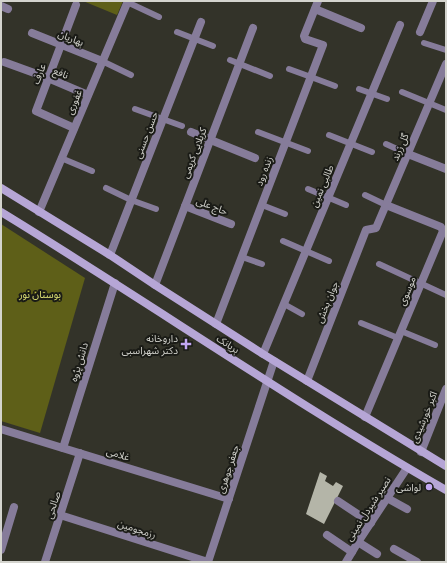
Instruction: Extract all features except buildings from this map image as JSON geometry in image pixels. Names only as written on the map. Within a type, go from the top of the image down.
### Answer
[{"type":"main road","name":"بریانک","points":[[1,188],[110,255],[274,361],[446,466]]},
{"type":"main road","name":"بریانک","points":[[1,212],[115,283],[267,381],[407,468],[446,490]]},
{"type":"street","points":[[420,32],[433,1]]},
{"type":"street","name":"غفوری","points":[[39,212],[127,2]]},
{"type":"street","name":"عارف","points":[[74,128],[36,111],[76,5]]},
{"type":"street","points":[[316,5],[361,28]]},
{"type":"street","name":"زنده رود","points":[[216,324],[323,45],[305,38],[304,36],[316,5]]},
{"type":"street","name":"حسن حسنی","points":[[110,255],[201,22]]},
{"type":"street","name":"طالبی نمین","points":[[263,354],[400,25]]},
{"type":"street","name":"کربلایی کریمی","points":[[155,285],[253,28]]},
{"type":"street","name":"بهاریان","points":[[32,33],[102,61]]},
{"type":"street","name":"نافع","points":[[4,62],[88,94]]},
{"type":"street","name":"گل زرند","points":[[366,230],[376,228],[446,64]]},
{"type":"street","points":[[191,132],[255,158]]},
{"type":"street","points":[[408,154],[446,169]]},
{"type":"street","name":"موسوی","points":[[365,417],[443,231],[441,227],[386,205]]},
{"type":"street","name":"حاج علی","points":[[185,206],[231,224]]},
{"type":"street","name":"جوان بخش","points":[[307,380],[366,230]]},
{"type":"street","name":"دانش پژوه","points":[[63,448],[115,283]]},
{"type":"street","name":"جعفر جوهری","points":[[208,562],[274,361]]},
{"type":"street","name":"اکبر خورشیدی","points":[[422,452],[445,392]]},
{"type":"street","name":"غلامی","points":[[1,429],[229,499]]},
{"type":"street","name":"صالحی","points":[[45,562],[80,453]]},
{"type":"street","name":"نصیر شیردل نمینی","points":[[346,562],[407,468]]},
{"type":"street","points":[[387,498],[407,509]]},
{"type":"street","points":[[338,501],[371,523]]},
{"type":"street","points":[[1,550],[14,506]]},
{"type":"street","name":"رزمجومین","points":[[60,515],[208,562]]},
{"type":"street","points":[[327,535],[352,552]]},
{"type":"street","points":[[358,542],[377,554]]},
{"type":"street","points":[[394,549],[417,562]]},
{"type":"lane","points":[[127,2],[159,17]]},
{"type":"lane","points":[[177,32],[213,46]]},
{"type":"lane","points":[[424,43],[446,50]]},
{"type":"lane","points":[[230,60],[270,76]]},
{"type":"lane","points":[[102,61],[131,75]]},
{"type":"lane","points":[[288,69],[335,86]]},
{"type":"lane","points":[[359,89],[387,99]]},
{"type":"lane","points":[[402,92],[446,110]]},
{"type":"lane","points":[[135,109],[182,126]]},
{"type":"lane","points":[[258,132],[308,151]]},
{"type":"lane","points":[[329,135],[372,152]]},
{"type":"lane","points":[[386,144],[408,154]]},
{"type":"lane","points":[[61,158],[92,171]]},
{"type":"lane","points":[[106,188],[131,200],[156,209]]},
{"type":"lane","points":[[308,189],[346,205]]},
{"type":"lane","points":[[365,195],[386,205]]},
{"type":"lane","points":[[262,205],[285,214]]},
{"type":"lane","points":[[283,241],[329,261]]},
{"type":"lane","points":[[242,257],[262,264]]},
{"type":"lane","points":[[379,264],[446,295]]},
{"type":"lane","points":[[284,304],[302,314]]},
{"type":"lane","points":[[360,323],[435,345]]},
{"type":"green space","points":[[83,1],[123,1],[117,15]]},
{"type":"green space","name":"بوستان نور","points":[[1,224],[85,278],[40,433],[1,421]]},
{"type":"place","name":"داروخانه دکتر شهراسبی","points":[[186,344]]},
{"type":"place","name":"لواشی","points":[[429,487]]}]
